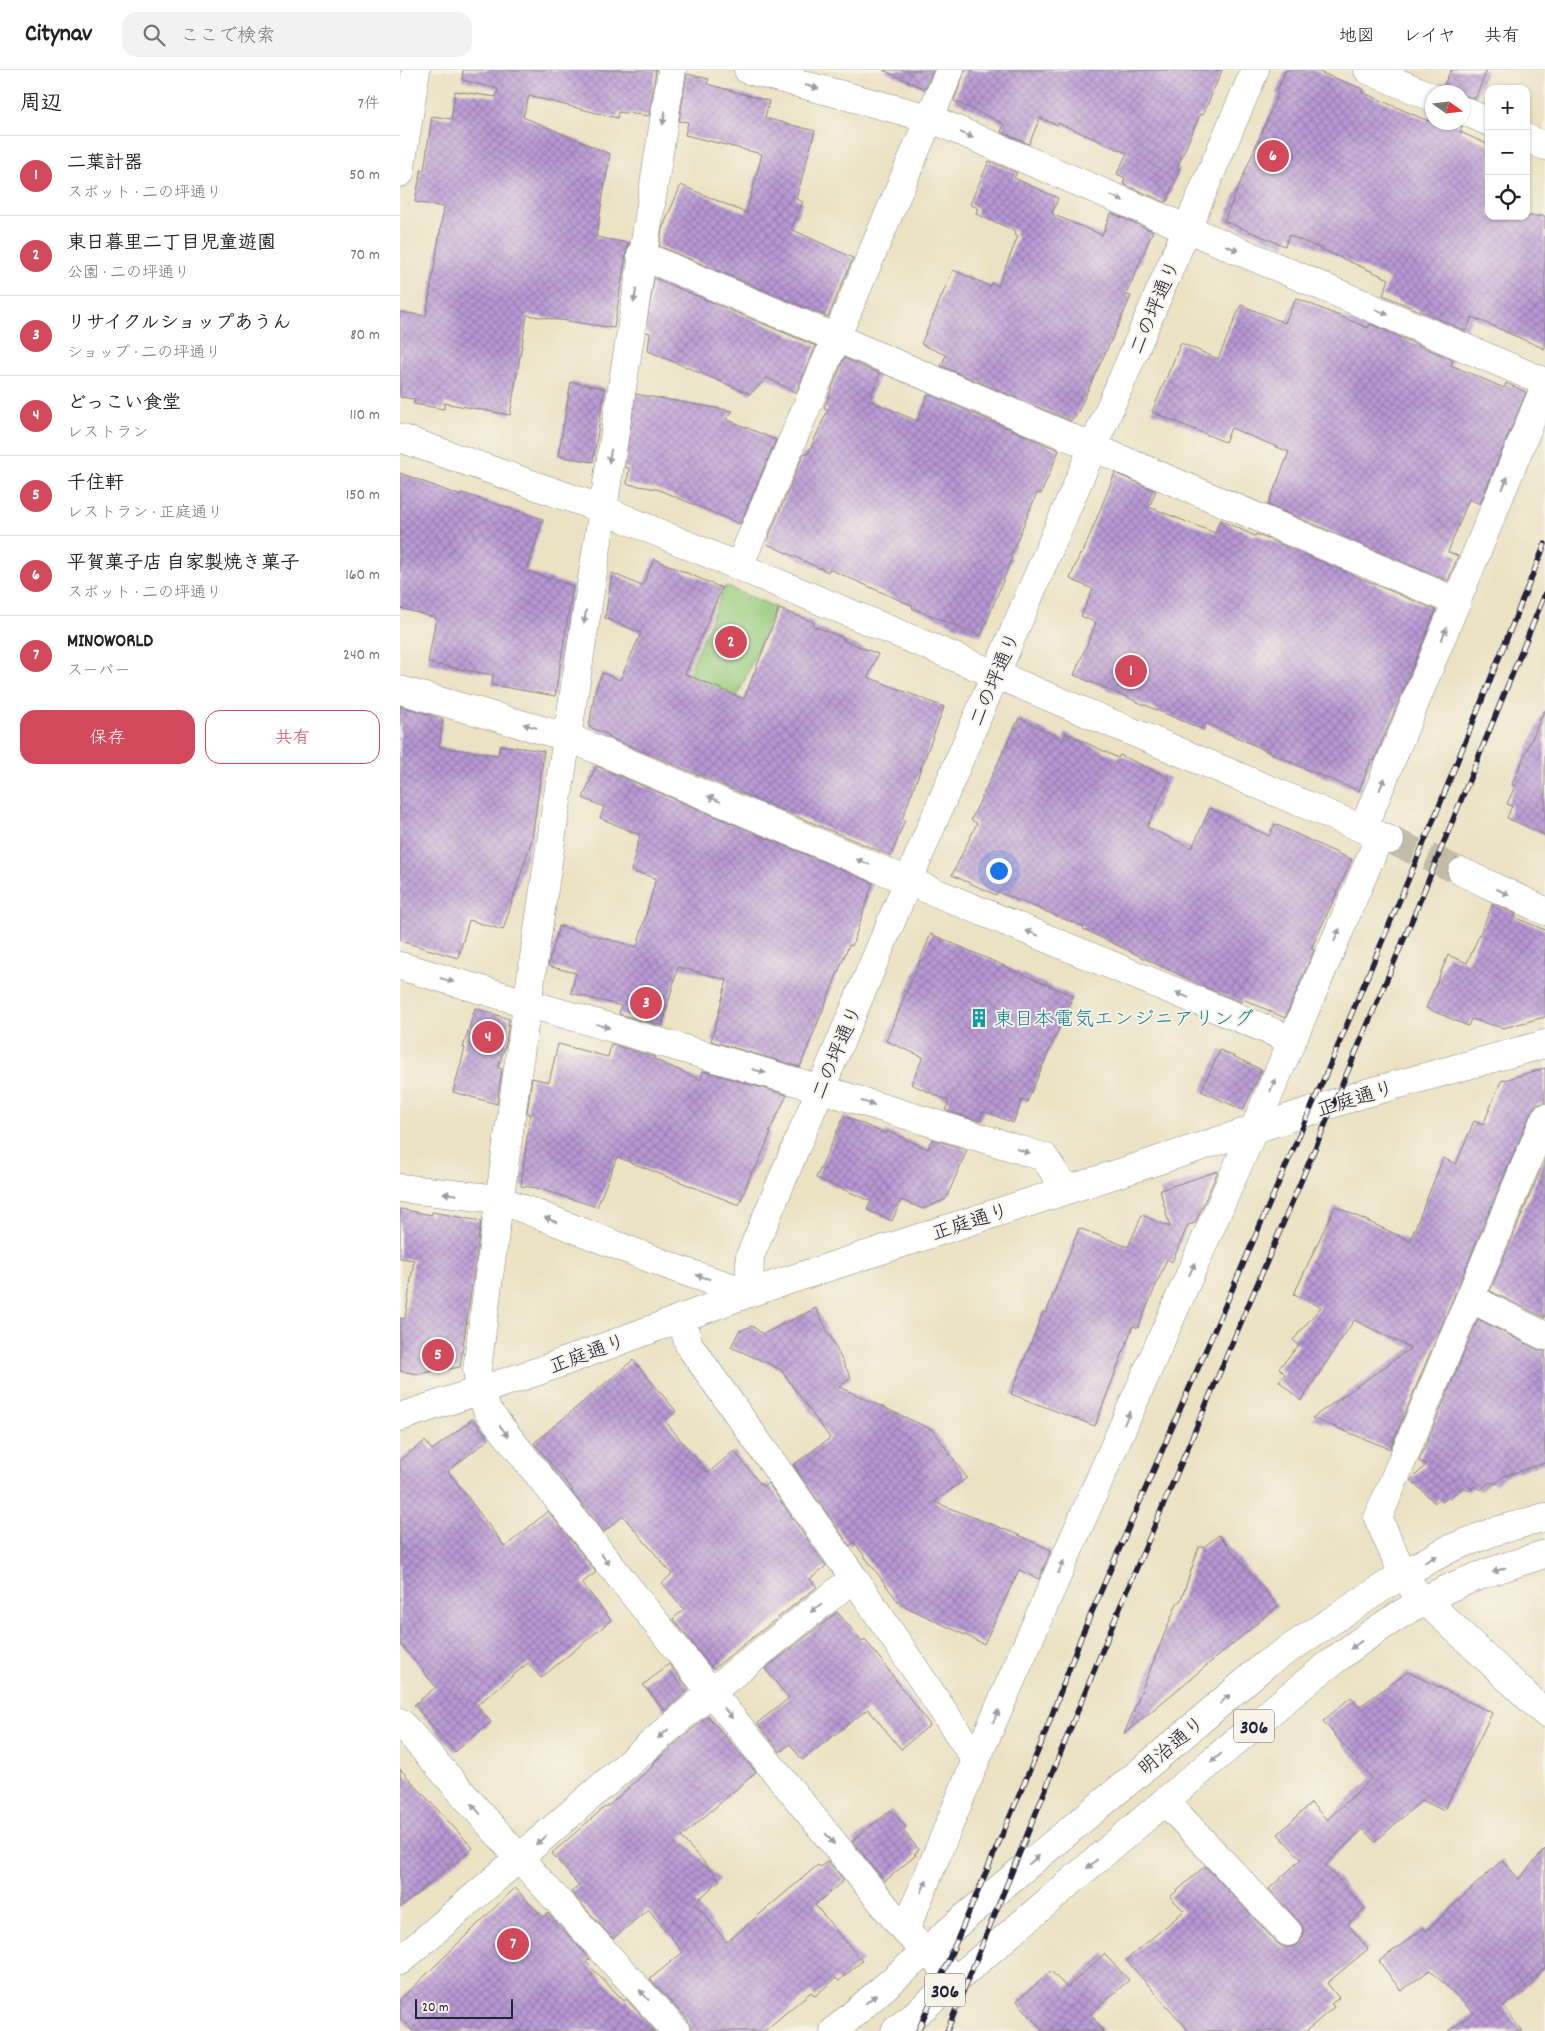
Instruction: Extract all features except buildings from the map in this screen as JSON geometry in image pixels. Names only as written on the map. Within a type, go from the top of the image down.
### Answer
[{"type":"street","points":[[400,173],[416,70]]},
{"type":"street","points":[[672,70],[641,255],[567,737],[498,1199],[477,1370],[480,1390],[487,1410],[711,1692],[905,1931],[956,1980]]},
{"type":"street","points":[[748,70],[928,118],[1188,228],[1544,389],[1457,602],[1378,835],[1254,1129],[976,1760],[905,1931]]},
{"type":"street","points":[[739,566],[950,70]]},
{"type":"street","name":"二の坪通り","points":[[749,1293],[750,1256],[996,673],[1256,70]]},
{"type":"street","points":[[1368,70],[1425,94]]},
{"type":"street","points":[[1470,114],[1485,120]]},
{"type":"street","points":[[1530,140],[1545,146]]},
{"type":"street","points":[[641,255],[1457,602]]},
{"type":"street","points":[[400,438],[602,508],[1378,835]]},
{"type":"street","points":[[400,690],[567,737],[1292,1040]]},
{"type":"street","points":[[1462,872],[1545,911]]},
{"type":"street","points":[[400,966],[821,1089],[1044,1157],[1066,1190]]},
{"type":"street","name":"正庭通り","points":[[400,1417],[539,1371],[749,1293],[1363,1094],[1545,1044]]},
{"type":"street","points":[[1545,1118],[1378,1518],[1403,1574],[1424,1600],[1545,1713]]},
{"type":"street","points":[[400,1188],[498,1199],[680,1270],[749,1293]]},
{"type":"street","points":[[1470,1298],[1545,1336]]},
{"type":"street","points":[[681,1318],[689,1345],[854,1578],[976,1760]]},
{"type":"street","name":"明治通り","points":[[834,2031],[996,1891],[1159,1756],[1266,1664],[1403,1574],[1449,1549],[1496,1531],[1545,1517]]},
{"type":"street","name":"明治通り","points":[[895,2031],[1165,1801],[1326,1668],[1367,1637],[1424,1600],[1469,1581],[1545,1554]]},
{"type":"street","points":[[400,1961],[711,1692],[854,1578]]},
{"type":"street","points":[[400,1722],[520,1859],[676,2031]]},
{"type":"street","points":[[1165,1801],[1288,1932]]},
{"type":"green space","points":[[725,586],[775,607],[737,698],[687,677]]},
{"type":"tunnel","points":[[1390,840],[1462,872]]},
{"type":"railway","points":[[918,2031],[1041,1744],[1081,1637],[1332,1060],[1436,814],[1545,544]]},
{"type":"railway","points":[[947,2031],[1120,1607],[1415,913],[1545,594]]},
{"type":"place","name":"平賀菓子店 自家製焼き菓子","points":[[1273,156]]},
{"type":"place","name":"東日暮里二丁目児童遊園","points":[[731,642]]},
{"type":"place","name":"二葉計器","points":[[1131,671]]},
{"type":"place","name":"リサイクルショップあうん","points":[[646,1003]]},
{"type":"place","name":"東日本電気エンジニアリング","points":[[979,1018]]},
{"type":"place","name":"どっこい食堂","points":[[488,1037]]},
{"type":"place","name":"千住軒","points":[[438,1355]]},
{"type":"place","name":"MINOWORLD","points":[[513,1944]]}]
